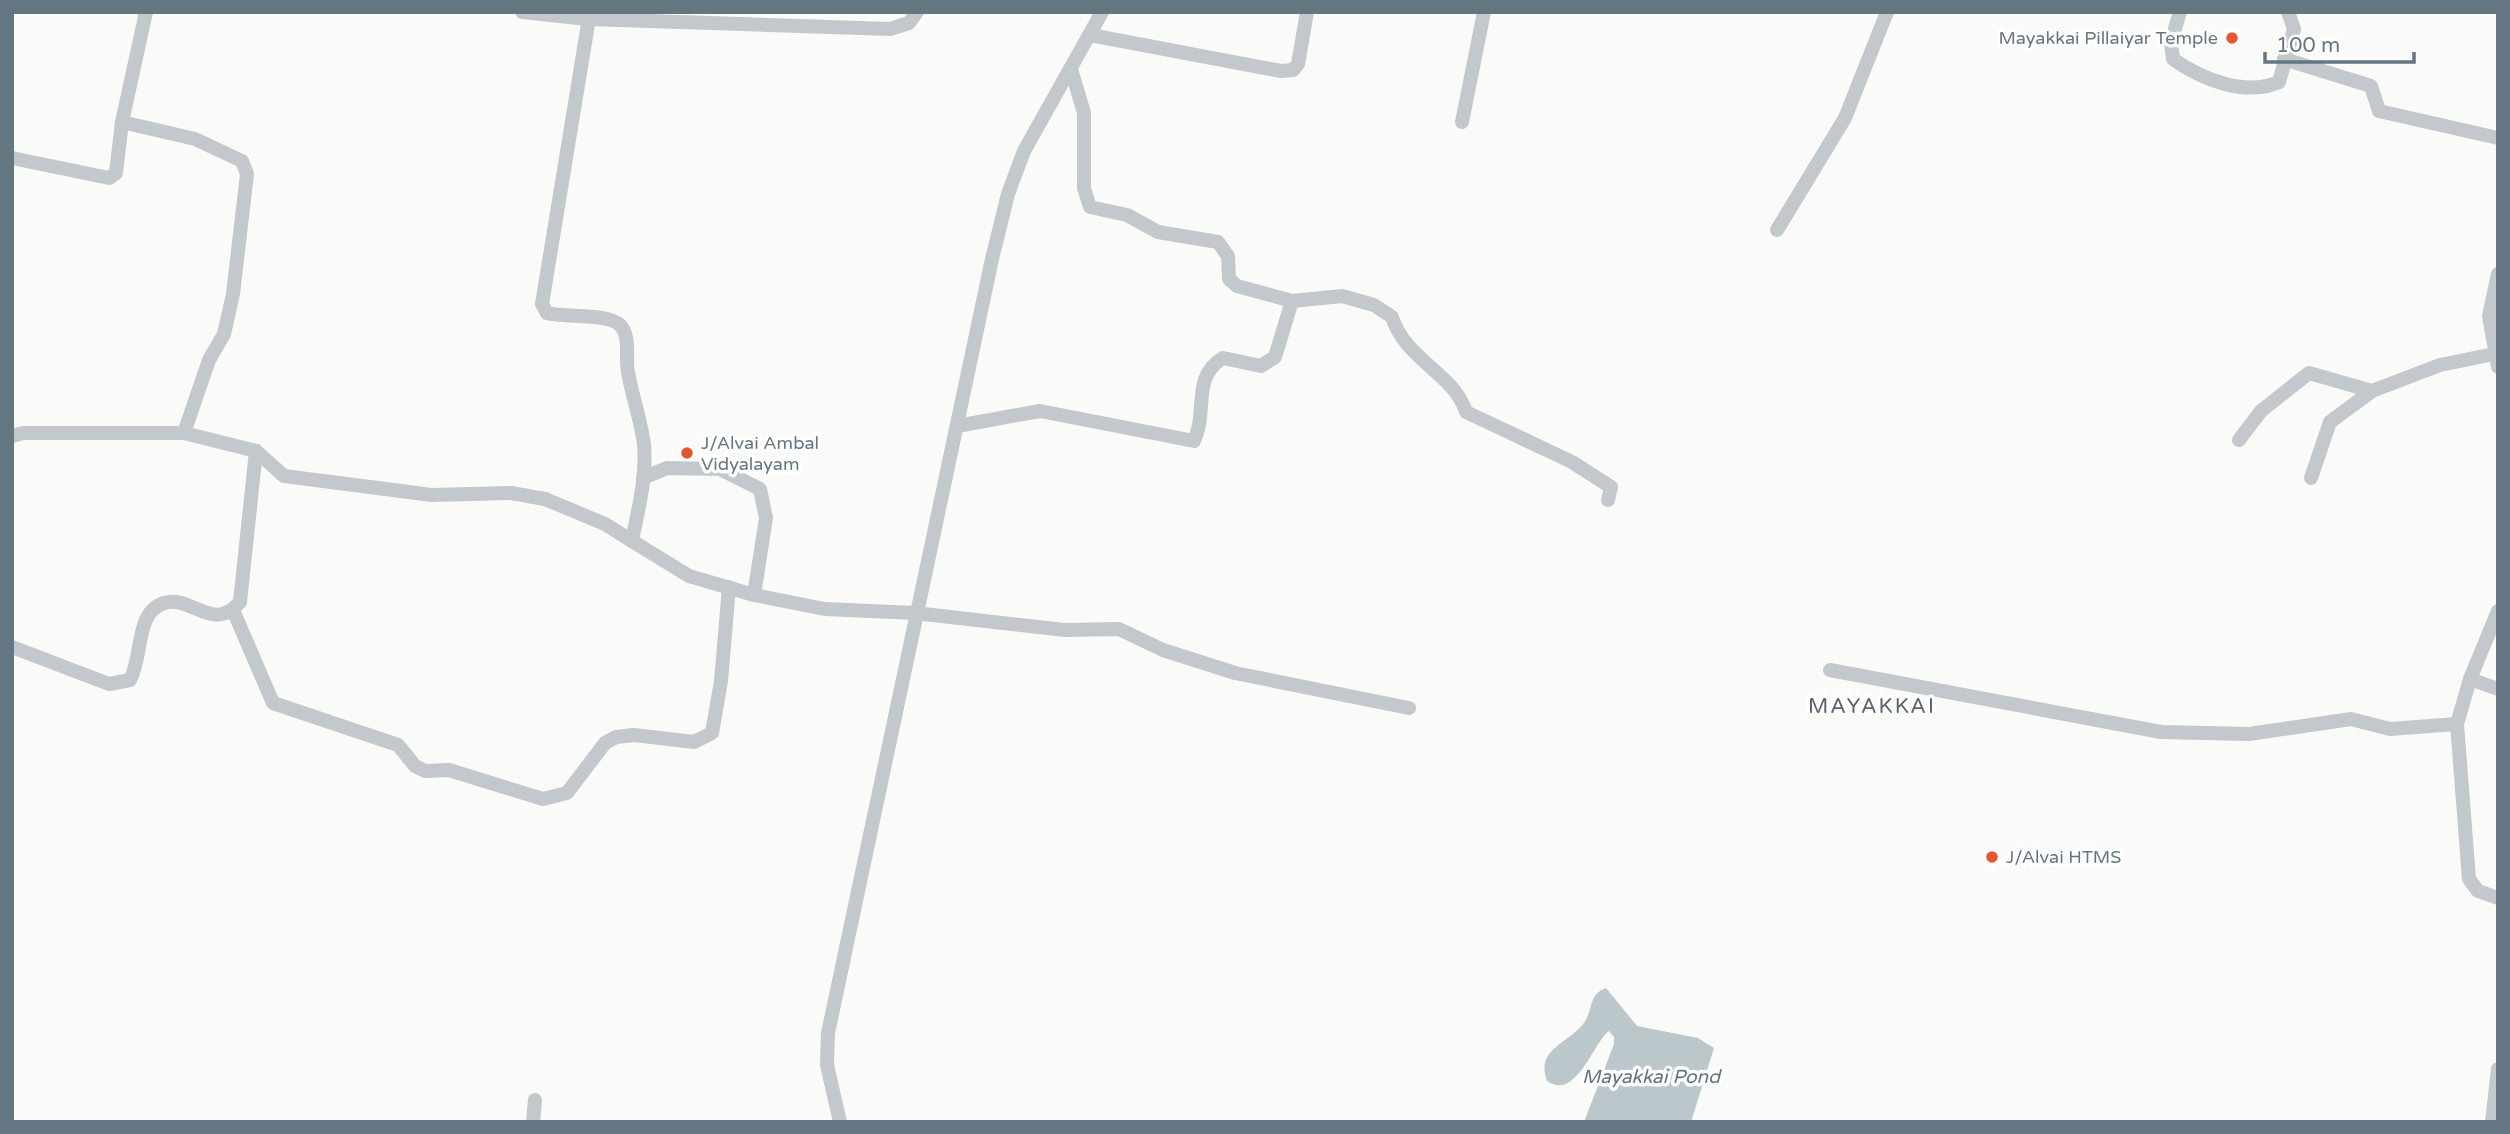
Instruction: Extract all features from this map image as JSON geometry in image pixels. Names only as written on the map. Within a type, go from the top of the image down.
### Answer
[{"type":"street","points":[[12,158],[109,178],[116,173],[122,122],[146,12]]},
{"type":"street","points":[[522,12],[890,29],[909,23],[917,12]]},
{"type":"street","points":[[840,1122],[827,1065],[828,1033],[992,259],[1008,194],[1024,151],[1102,12]]},
{"type":"street","points":[[1090,35],[1281,71],[1293,70],[1298,64],[1307,12]]},
{"type":"street","points":[[1462,122],[1484,12]]},
{"type":"street","points":[[1777,230],[1846,118],[1888,12]]},
{"type":"street","points":[[2180,12],[2171,42],[2173,59],[2197,76],[2261,90],[2279,82],[2294,29],[2288,12]]},
{"type":"street","points":[[589,16],[542,304],[547,313],[561,317],[605,319],[618,323],[626,333],[627,370],[644,445],[643,478],[632,541]]},
{"type":"street","points":[[2284,60],[2371,86],[2379,111],[2498,138]]},
{"type":"street","points":[[1071,69],[1084,113],[1084,188],[1090,207],[1126,215],[1158,232],[1218,243],[1228,256],[1229,279],[1237,286],[1292,301],[1342,296],[1374,304],[1392,317],[1397,333],[1416,357],[1461,396],[1466,412],[1572,462],[1611,487],[1608,500]]},
{"type":"street","points":[[122,122],[195,139],[242,161],[247,174],[233,294],[224,334],[209,360],[184,433]]},
{"type":"street","points":[[2311,478],[2329,422],[2372,391],[2440,365],[2496,360],[2489,316],[2498,274]]},
{"type":"street","points":[[957,426],[1040,411],[1194,441],[1203,379],[1212,365],[1223,358],[1261,366],[1275,358],[1292,301]]},
{"type":"street","points":[[2239,440],[2261,411],[2309,373],[2372,391]]},
{"type":"street","points":[[12,436],[23,433],[184,433],[256,451],[285,476],[432,495],[511,493],[545,499],[605,524],[688,576],[754,595],[824,609],[915,613],[1065,630],[1119,629],[1163,650],[1235,673],[1409,708]]},
{"type":"street","points":[[12,647],[109,684],[130,680],[135,671],[146,618],[153,606],[170,601],[216,616],[233,610],[240,602],[256,451]]},
{"type":"street","points":[[643,478],[667,468],[720,469],[760,489],[766,518],[754,595]]},
{"type":"street","points":[[233,610],[272,703],[398,745],[415,766],[425,771],[449,770],[543,799],[567,793],[605,743],[616,737],[634,735],[694,742],[712,733],[721,681],[729,587]]},
{"type":"street","points":[[2498,611],[2470,679],[2457,724],[2469,879],[2478,891],[2498,898]]},
{"type":"street","points":[[1830,670],[2161,732],[2249,734],[2351,719],[2390,729],[2457,724]]},
{"type":"street","points":[[2470,679],[2498,689]]},
{"type":"street","points":[[2492,1122],[2498,1069]]},
{"type":"street","points":[[533,1122],[535,1100]]},
{"type":"water","name":"Mayakkai Pond","points":[[1606,988],[1637,1026],[1698,1038],[1714,1048],[1691,1122],[1584,1122],[1614,1044],[1614,1037],[1609,1031],[1575,1077],[1567,1083],[1557,1085],[1547,1081],[1545,1070],[1549,1054],[1577,1031],[1586,1019],[1593,999]]},
{"type":"place","name":"Mayakkai Pillaiyar Temple","points":[[2232,38]]},
{"type":"place","name":"J/Alvai Ambal Vidyalayam","points":[[687,453]]},
{"type":"place","name":"J/Alvai HTMS","points":[[1992,857]]},
{"type":"district","name":"MAYAKKAI","points":[[1872,706]]}]
